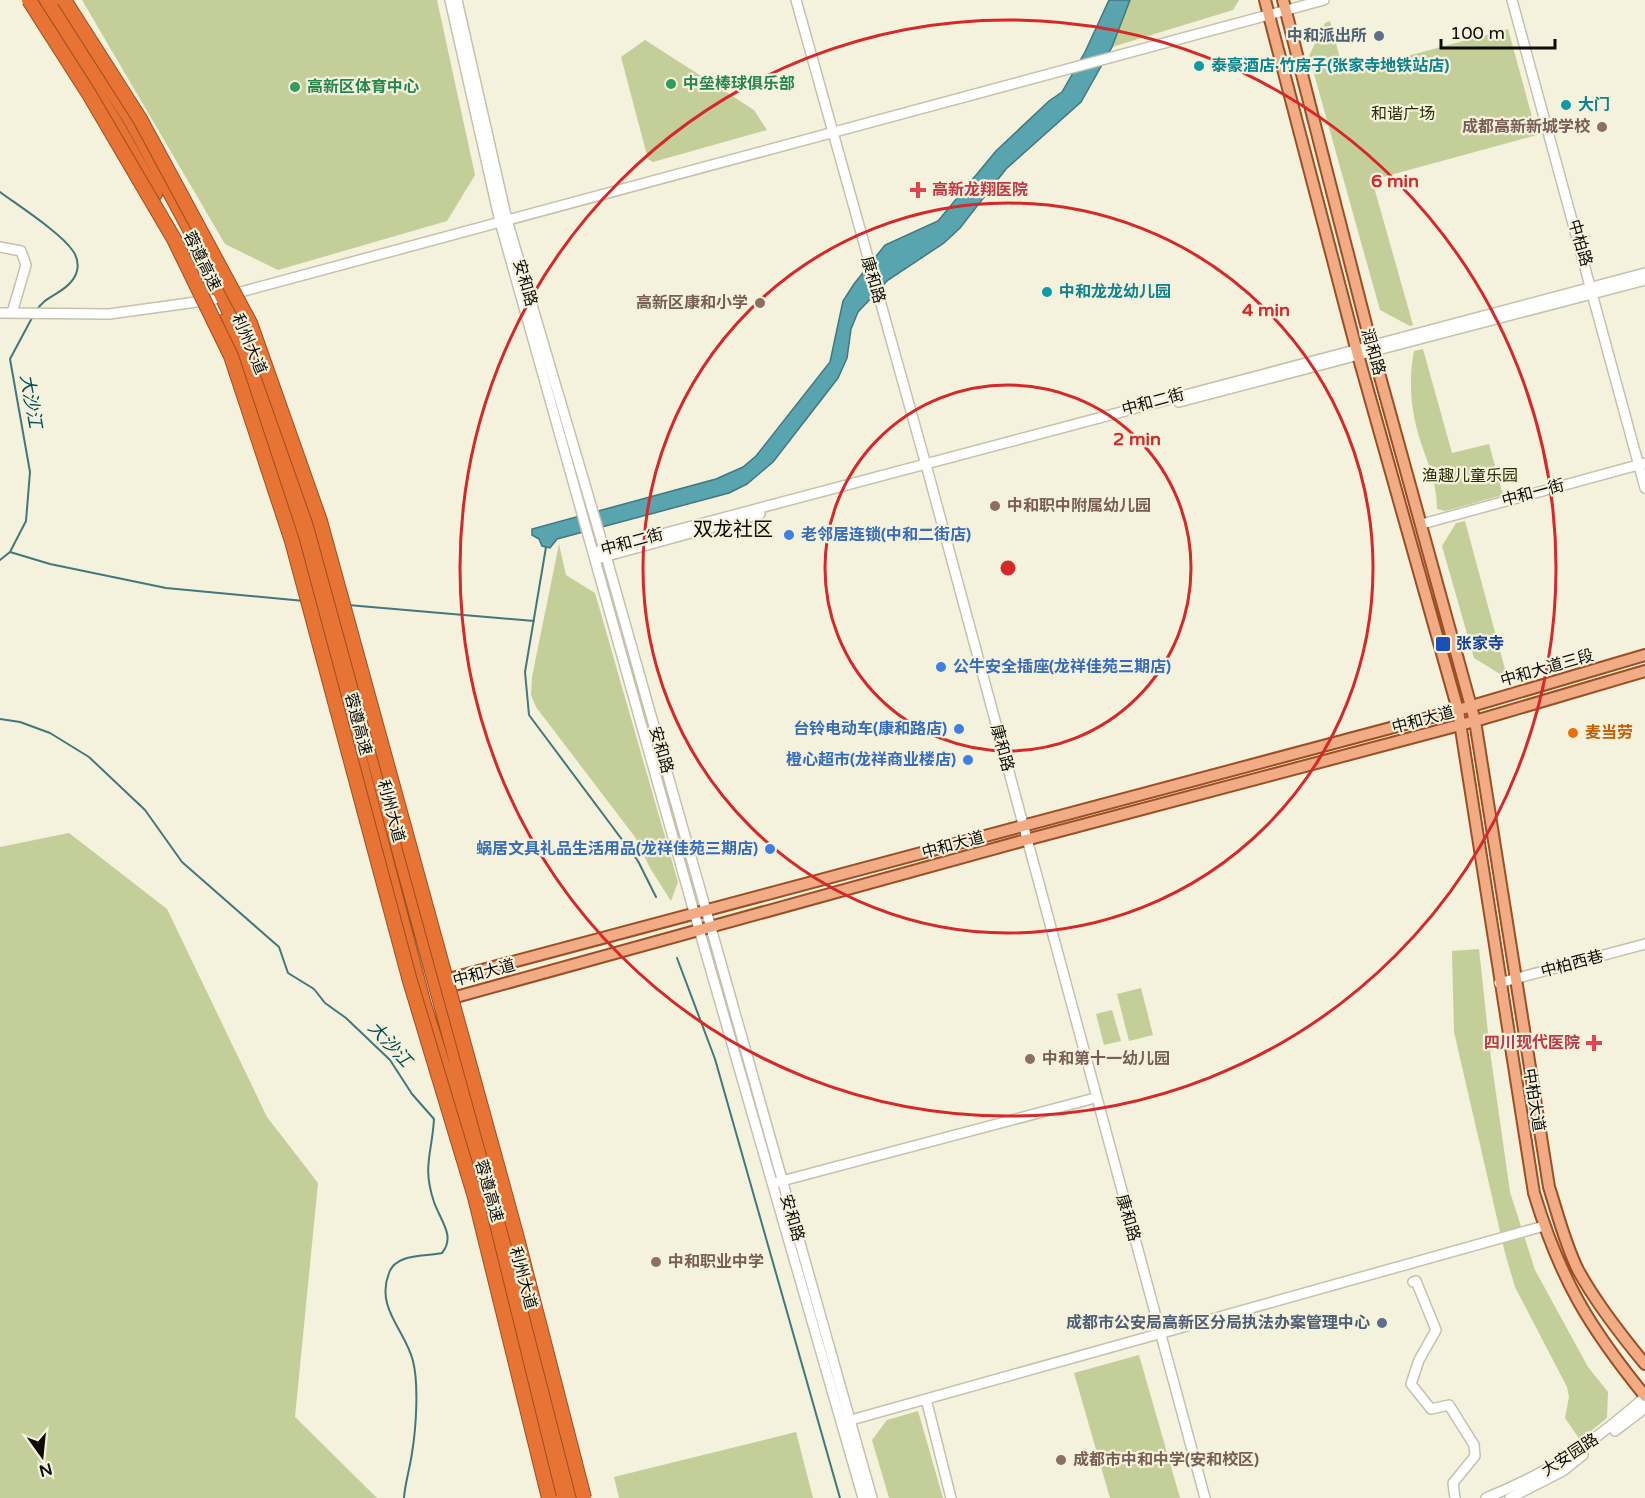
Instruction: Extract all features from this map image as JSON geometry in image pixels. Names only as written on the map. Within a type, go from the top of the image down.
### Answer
[{"type":"highway","name":"蓉遵高速","points":[[29,0],[89,94],[174,239],[231,356],[292,541],[410,981],[475,1197],[549,1498]]},
{"type":"highway","name":"利州大道","points":[[38,0],[119,129],[217,298]]},
{"type":"highway","name":"利州大道","points":[[52,0],[132,122],[217,298],[319,582],[507,1243],[575,1498]]},
{"type":"highway","name":"蓉遵高速","points":[[63,0],[140,119],[250,322],[283,409],[320,521],[520,1249],[584,1498]]},
{"type":"highway","name":"利州大道","points":[[331,621],[424,1005],[489,1213],[561,1498]]},
{"type":"main road","name":"润和路","points":[[1265,0],[1357,352],[1458,710]]},
{"type":"main road","name":"润和路","points":[[1285,5],[1372,347],[1471,706]]},
{"type":"main road","name":"中和大道三段","points":[[1458,710],[1645,655]]},
{"type":"main road","name":"中和大道三段","points":[[1475,721],[1645,671]]},
{"type":"main road","name":"中柏大道","points":[[1471,706],[1549,1187],[1562,1231],[1578,1269],[1626,1341],[1645,1364]]},
{"type":"main road","name":"中柏大道","points":[[1458,710],[1499,983],[1534,1193],[1564,1279],[1615,1359],[1645,1396]]},
{"type":"main road","name":"中和大道","points":[[434,983],[1458,710]]},
{"type":"main road","name":"中和大道","points":[[439,1001],[1027,840],[1475,721]]},
{"type":"street","name":"安和路","points":[[450,0],[504,221],[584,504],[591,527],[604,553],[711,926],[777,1182]]},
{"type":"street","name":"安和路","points":[[457,0],[504,221]]},
{"type":"street","name":"康和路","points":[[796,0],[926,467],[1204,1498]]},
{"type":"street","points":[[0,313],[109,314],[217,298],[1269,15],[1285,5],[1324,0]]},
{"type":"street","name":"中柏路","points":[[1512,0],[1642,464],[1645,488]]},
{"type":"street","points":[[0,247],[21,251],[25,258],[26,265],[12,313]]},
{"type":"street","name":"中和二街","points":[[1593,290],[1645,273]]},
{"type":"street","name":"中和二街","points":[[594,555],[1372,347],[1593,290],[1645,280]]},
{"type":"street","name":"中和一街","points":[[1422,524],[1642,464]]},
{"type":"street","name":"安和路","points":[[591,527],[594,555],[694,912],[777,1182],[846,1421],[872,1498]]},
{"type":"street","name":"中柏西巷","points":[[1499,983],[1645,944]]},
{"type":"street","points":[[777,1182],[1095,1098]]},
{"type":"street","points":[[846,1421],[1544,1226]]},
{"type":"street","points":[[1413,1282],[1416,1281],[1421,1288],[1436,1330],[1419,1360],[1411,1384],[1431,1408],[1449,1405],[1474,1445],[1475,1456],[1453,1483],[1455,1498]]},
{"type":"street","name":"大安园路","points":[[1486,1498],[1527,1481],[1580,1451],[1645,1396]]},
{"type":"street","points":[[926,1399],[951,1498]]},
{"type":"street","points":[[1510,1498],[1563,1471],[1645,1408]]},
{"type":"street","name":"安和路","points":[[846,1421],[863,1498]]},
{"type":"green space","name":"高新区体育中心","points":[[82,0],[437,0],[475,175],[447,221],[278,270],[225,244]]},
{"type":"green space","points":[[1130,0],[1239,0],[1233,10],[1112,47]]},
{"type":"green space","name":"和谐广场","points":[[1330,21],[1344,73],[1508,29],[1537,135],[1372,180],[1413,325],[1410,326],[1380,310],[1309,56],[1325,23]]},
{"type":"green space","name":"中垒棒球俱乐部","points":[[645,40],[754,110],[767,130],[653,162],[648,159],[621,57]]},
{"type":"green space","name":"渔趣儿童乐园","points":[[1423,349],[1452,453],[1489,444],[1503,495],[1445,511],[1437,509],[1434,482],[1417,429],[1411,396],[1414,351]]},
{"type":"green space","points":[[1465,521],[1506,673],[1500,674],[1474,658],[1442,546],[1456,523]]},
{"type":"green space","points":[[559,544],[566,575],[595,593],[678,882],[671,901],[650,868],[635,837],[536,707],[531,695],[532,677]]},
{"type":"green space","points":[[69,833],[167,909],[267,1117],[318,1183],[295,1417],[377,1498],[0,1498],[0,847]]},
{"type":"green space","points":[[1479,949],[1490,1051],[1510,1192],[1535,1270],[1588,1367],[1608,1392],[1607,1418],[1580,1440],[1565,1418],[1569,1397],[1567,1387],[1515,1287],[1505,1253],[1454,1032],[1452,951]]},
{"type":"green space","points":[[1141,988],[1153,1035],[1129,1041],[1117,994]]},
{"type":"green space","points":[[1112,1010],[1121,1041],[1104,1045],[1096,1014]]},
{"type":"green space","points":[[1139,1355],[1180,1498],[1110,1498],[1074,1373]]},
{"type":"green space","points":[[918,1411],[943,1498],[889,1498],[872,1440],[887,1420]]},
{"type":"green space","points":[[796,1432],[813,1498],[619,1498],[614,1477]]},
{"type":"water","points":[[1109,0],[1130,0],[1112,47],[1081,102],[1006,169],[960,228],[944,243],[888,280],[858,312],[851,329],[847,358],[838,378],[773,462],[747,484],[729,493],[557,539],[550,548],[542,546],[539,539],[532,535],[532,529],[716,479],[743,467],[756,456],[830,362],[843,301],[854,284],[885,245],[938,221],[996,151],[1049,101],[1062,92],[1085,52]]},
{"type":"waterway","name":"大沙江","points":[[0,192],[59,236],[77,259],[77,271],[71,282],[44,302],[36,311]]},
{"type":"waterway","name":"大沙江","points":[[0,560],[10,552],[26,521],[30,472],[10,359],[33,316]]},
{"type":"waterway","points":[[546,547],[525,672],[529,715],[638,861],[656,897]]},
{"type":"waterway","points":[[10,552],[50,564],[166,588],[304,601]]},
{"type":"waterway","points":[[348,605],[534,621]]},
{"type":"waterway","name":"大沙江","points":[[0,719],[20,722],[50,733],[89,757],[145,810],[182,862],[279,947],[288,973],[314,989],[325,1003],[346,1018],[390,1060],[412,1094],[434,1119],[428,1169],[430,1190],[447,1234],[446,1247],[442,1253],[412,1257],[398,1262],[389,1273],[386,1286],[389,1308],[409,1350],[416,1382],[415,1432],[404,1498]]},
{"type":"waterway","points":[[677,958],[715,1059],[840,1498]]},
{"type":"place","name":"中和派出所","points":[[1379,36]]},
{"type":"place","name":"泰豪酒店·竹房子(张家寺地铁站店)","points":[[1199,66]]},
{"type":"place","name":"中垒棒球俱乐部","points":[[671,84]]},
{"type":"place","name":"高新区体育中心","points":[[295,87]]},
{"type":"place","name":"大门","points":[[1566,105]]},
{"type":"place","name":"成都高新新城学校","points":[[1602,127]]},
{"type":"place","name":"高新龙翔医院","points":[[918,190]]},
{"type":"place","name":"中和龙龙幼儿园","points":[[1047,292]]},
{"type":"place","name":"高新区康和小学","points":[[760,303]]},
{"type":"place","name":"中和职中附属幼儿园","points":[[995,506]]},
{"type":"place","name":"老邻居连锁(中和二街店)","points":[[789,535]]},
{"type":"place","name":"张家寺","points":[[1443,644]]},
{"type":"place","name":"公牛安全插座(龙祥佳苑三期店)","points":[[941,667]]},
{"type":"place","name":"台铃电动车(康和路店)","points":[[959,729]]},
{"type":"place","name":"麦当劳","points":[[1573,733]]},
{"type":"place","name":"橙心超市(龙祥商业楼店)","points":[[968,760]]},
{"type":"place","name":"蜗居文具礼品生活用品(龙祥佳苑三期店)","points":[[770,849]]},
{"type":"place","name":"四川现代医院","points":[[1594,1043]]},
{"type":"place","name":"中和第十一幼儿园","points":[[1030,1059]]},
{"type":"place","name":"中和职业中学","points":[[656,1262]]},
{"type":"place","name":"成都市公安局高新区分局执法办案管理中心","points":[[1382,1323]]},
{"type":"place","name":"成都市中和中学(安和校区)","points":[[1061,1460]]},
{"type":"district","name":"双龙社区","points":[[733,530]]}]
